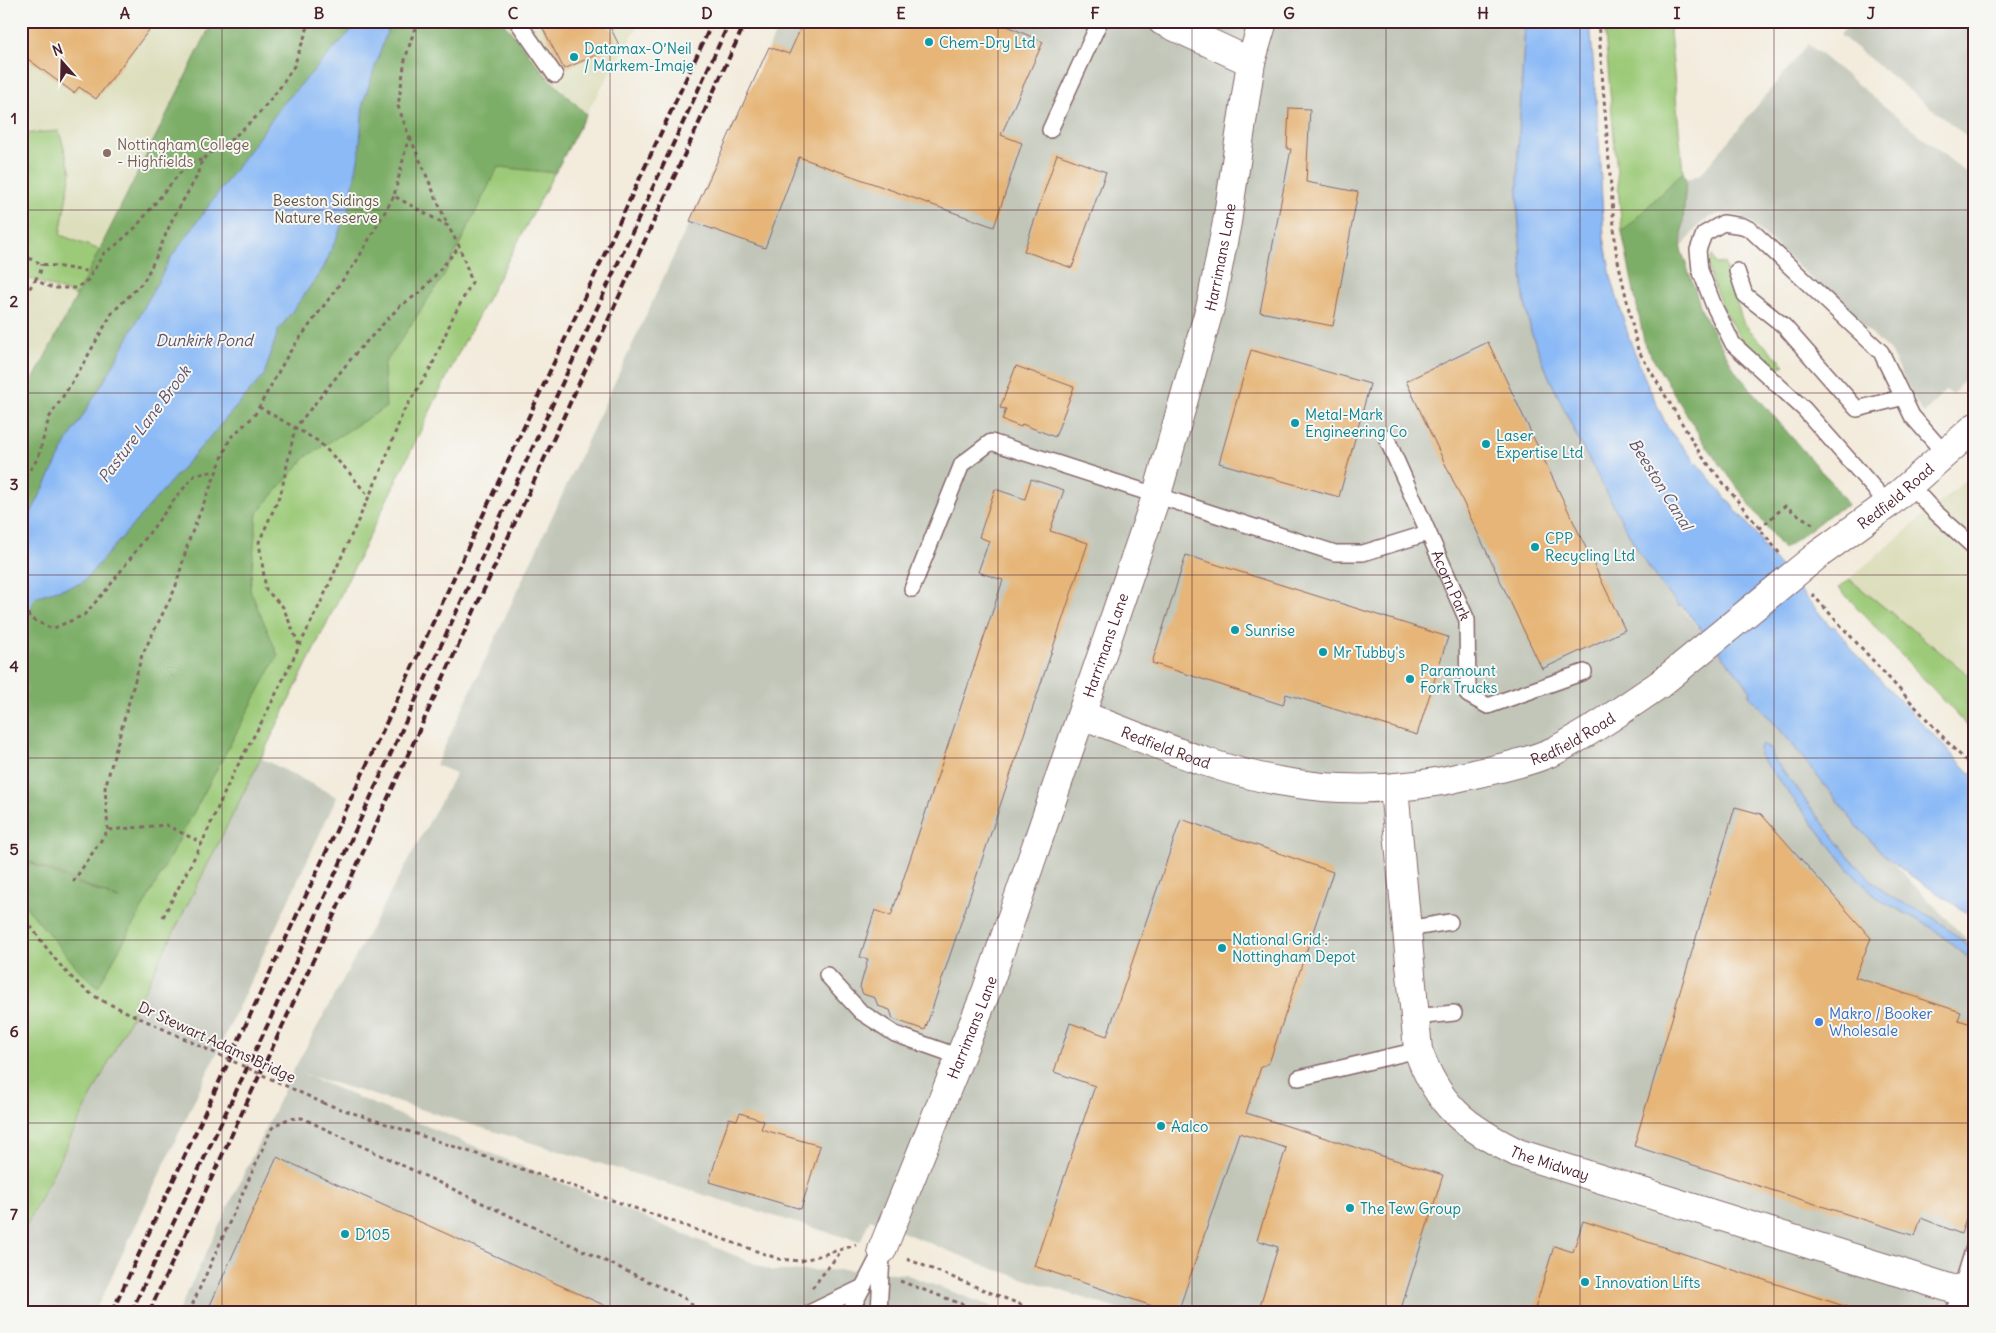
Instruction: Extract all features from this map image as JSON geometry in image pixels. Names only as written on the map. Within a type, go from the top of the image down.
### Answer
[{"type":"street","points":[[1162,21],[1251,62]]},
{"type":"street","name":"Harrimans Lane","points":[[884,1250],[986,992],[1157,494],[1211,304],[1228,222],[1251,62],[1263,21]]},
{"type":"street","name":"Redfield Road","points":[[1082,715],[1207,761],[1279,781],[1336,787],[1394,788],[1440,782],[1495,770],[1552,751],[1605,722],[1660,684],[1819,554],[1888,504],[1975,427]]},
{"type":"street","name":"The Midway","points":[[1394,788],[1418,1050],[1427,1075],[1442,1098],[1461,1118],[1482,1135],[1518,1153],[1963,1300]]},
{"type":"lane","points":[[517,21],[555,75]]},
{"type":"lane","points":[[1050,130],[1100,21]]},
{"type":"lane","points":[[1888,504],[1804,408],[1733,344],[1714,306],[1700,270],[1698,250],[1704,234],[1723,223],[1743,226],[1751,230],[1881,352],[1912,416],[1945,454]]},
{"type":"lane","points":[[1737,270],[1745,295],[1784,326],[1857,409],[1904,398]]},
{"type":"lane","name":"Acorn Park","points":[[1386,437],[1468,620],[1468,695],[1488,706],[1584,672]]},
{"type":"lane","name":"Acorn Park","points":[[912,589],[962,464],[991,442],[1334,552],[1363,554],[1428,533]]},
{"type":"lane","points":[[1910,485],[1934,511],[1975,548]]},
{"type":"lane","points":[[1407,929],[1450,922]]},
{"type":"lane","points":[[827,975],[861,1012],[895,1034],[960,1057]]},
{"type":"lane","points":[[1415,1017],[1454,1013]]},
{"type":"lane","points":[[1299,1078],[1418,1050]]},
{"type":"lane","points":[[1963,1300],[1975,1244]]},
{"type":"lane","name":"Harrimans Lane","points":[[850,1312],[884,1250]]},
{"type":"lane","name":"Harrimans Lane","points":[[879,1312],[884,1250]]},
{"type":"lane","points":[[811,1312],[834,1305],[862,1287]]},
{"type":"path","points":[[21,483],[38,458],[49,418],[78,373],[112,313],[144,281],[172,220],[196,178],[202,160],[216,148],[232,139],[257,116],[279,89],[294,66],[310,21]]},
{"type":"path","points":[[163,917],[202,843],[233,774],[266,714],[321,602],[382,468],[403,412],[431,368],[452,319],[472,282],[459,246],[448,226],[398,106],[405,60],[417,21]]},
{"type":"path","points":[[1598,21],[1616,252],[1638,350],[1701,455],[1782,557]]},
{"type":"path","points":[[73,882],[108,830],[105,788],[142,655],[175,589],[189,540],[230,438],[254,416],[289,353],[356,262],[394,196],[409,136]]},
{"type":"path","points":[[34,280],[53,288],[76,288],[88,280],[104,253],[136,227],[178,175],[193,161],[202,160]]},
{"type":"path","points":[[394,196],[448,226]]},
{"type":"path","points":[[299,645],[283,607],[266,590],[260,542],[281,493],[295,428],[355,354],[400,306],[422,291],[459,246]]},
{"type":"path","points":[[21,255],[42,264],[92,272]]},
{"type":"path","points":[[21,302],[40,273],[42,264]]},
{"type":"path","points":[[259,407],[318,441],[348,471],[369,497]]},
{"type":"path","points":[[21,599],[30,618],[52,629],[84,615],[108,588],[177,496],[195,476],[217,471]]},
{"type":"path","points":[[1760,529],[1785,506],[1812,523]]},
{"type":"path","points":[[1812,593],[1954,749],[1975,769]]},
{"type":"path","points":[[108,830],[166,825],[202,843]]},
{"type":"path","name":"Dr Stewart Adams Bridge","points":[[21,913],[71,978],[86,993],[322,1103],[558,1181],[780,1259],[801,1261],[842,1249],[884,1250]]},
{"type":"path","points":[[189,1312],[272,1128],[281,1120],[302,1118],[686,1299],[700,1312]]},
{"type":"path","points":[[806,1296],[842,1249]]},
{"type":"path","points":[[884,1250],[1039,1312]]},
{"type":"path","points":[[895,1279],[983,1312]]},
{"type":"shaded area","name":"Nottingham College - Highfields","points":[[21,21],[213,21],[74,301],[21,400]]},
{"type":"shaded area","points":[[501,21],[641,21],[586,114],[548,78]]},
{"type":"shaded area","points":[[781,21],[1525,21],[1518,152],[1518,213],[1524,298],[1531,332],[1549,377],[1581,445],[1638,551],[1658,581],[1734,669],[1750,689],[1749,696],[1788,739],[1856,825],[1975,948],[1975,1312],[1126,1312],[991,1268],[870,1219],[860,1242],[300,1073],[772,1271],[853,1270],[905,1274],[1006,1312],[178,1312],[293,1071],[456,773],[436,765],[690,221]]},
{"type":"shaded area","points":[[1851,21],[1975,21],[1975,143],[1840,35]]},
{"type":"shaded area","points":[[1808,44],[1975,180],[1975,363],[1953,395],[1946,390],[1924,414],[1919,408],[1890,351],[1752,224],[1740,216],[1719,214],[1708,218],[1697,227],[1681,249],[1686,180],[1701,174]]},
{"type":"shaded area","points":[[1975,470],[1975,680],[1849,579],[1960,485]]},
{"type":"shaded area","points":[[261,758],[337,797],[95,1312],[21,1312],[21,1239]]},
{"type":"green space","name":"Beeston Sidings Nature Reserve","points":[[213,21],[501,21],[548,78],[586,114],[459,352],[261,758],[21,1237],[21,859],[23,859],[21,858],[21,403],[77,296],[35,280],[21,278],[21,134],[59,131],[71,172],[60,235],[100,250]]},
{"type":"green space","points":[[213,21],[360,21],[283,104],[170,259],[109,373],[68,440],[29,517],[21,537],[21,403],[73,303]]},
{"type":"green space","points":[[370,21],[502,21],[548,78],[586,114],[555,173],[498,167],[443,277],[384,365],[386,407],[307,456],[257,513],[250,590],[278,655],[142,909],[98,987],[80,971],[21,901],[21,859],[73,882],[119,899],[21,858],[21,576],[30,598],[82,583],[264,375],[278,331],[324,267],[348,211],[359,155],[363,103],[389,25]]},
{"type":"green space","points":[[1604,21],[1669,21],[1683,172],[1622,232]]},
{"type":"green space","points":[[1683,172],[1686,180],[1681,249],[1703,314],[1736,372],[1832,482],[1848,505],[1835,511],[1783,549],[1703,441],[1645,346],[1622,232]]},
{"type":"green space","points":[[1712,255],[1716,264],[1724,263],[1743,322],[1785,365],[1773,369],[1754,354],[1739,337],[1722,306],[1713,283],[1709,266]]},
{"type":"green space","points":[[1849,579],[1975,680],[1975,734],[1839,588]]},
{"type":"water","name":"Dunkirk Pond","points":[[360,21],[389,25],[363,103],[359,155],[348,211],[324,267],[278,331],[264,375],[82,583],[30,598],[21,576],[21,537],[29,517],[68,440],[109,373],[170,259],[283,104]]},
{"type":"water","name":"Beeston Canal","points":[[1525,21],[1590,21],[1604,237],[1611,277],[1629,338],[1668,429],[1762,541],[1761,544],[1831,627],[1834,626],[1845,639],[1852,651],[1975,778],[1975,918],[1907,873],[1883,854],[1856,825],[1788,739],[1749,695],[1750,689],[1681,605],[1679,606],[1658,581],[1638,551],[1581,445],[1549,377],[1531,332],[1524,298],[1518,213],[1518,152]]},
{"type":"water","points":[[1762,745],[1771,750],[1772,757],[1854,863],[1892,897],[1936,919],[1975,951],[1975,963],[1931,927],[1880,900],[1851,872],[1759,755],[1759,748]]},
{"type":"building","points":[[33,21],[156,21],[96,99],[79,87],[74,93],[21,54],[21,36]]},
{"type":"building","name":"Datamax-O’Neil / Markem-Imaje","points":[[539,21],[607,21],[619,45],[564,69]]},
{"type":"building","points":[[804,21],[996,21],[1043,42],[1001,135],[1022,143],[994,227],[799,157],[765,248],[690,221],[769,47],[789,54]]},
{"type":"building","points":[[1289,108],[1310,109],[1306,182],[1358,192],[1333,326],[1260,312],[1291,149],[1287,149]]},
{"type":"building","points":[[1057,154],[1106,172],[1072,268],[1024,251]]},
{"type":"building","points":[[1488,342],[1625,630],[1542,669],[1406,381]]},
{"type":"building","name":"Metal-Mark Engineering Co","points":[[1251,350],[1370,384],[1339,497],[1219,463]]},
{"type":"building","points":[[1016,366],[1074,387],[1055,437],[1022,424],[1021,427],[1002,420],[1006,409],[1000,408]]},
{"type":"building","points":[[1031,479],[1064,490],[1050,531],[1088,543],[925,1030],[893,1019],[890,1010],[878,1006],[875,998],[863,994],[860,987],[868,959],[860,957],[875,910],[891,916],[1003,580],[978,572],[989,541],[979,537],[995,489],[1025,499]]},
{"type":"building","points":[[1186,555],[1448,637],[1417,735],[1286,694],[1283,705],[1152,663]]},
{"type":"building","name":"Makro / Booker Wholesale","points":[[1735,807],[1761,814],[1871,938],[1855,977],[1961,1012],[1958,1020],[1975,1025],[1975,1190],[1961,1234],[1921,1218],[1915,1236],[1634,1146]]},
{"type":"building","points":[[1181,819],[1333,872],[1269,1063],[1261,1067],[1246,1113],[1443,1175],[1400,1312],[1258,1312],[1278,1247],[1257,1240],[1286,1148],[1239,1133],[1178,1312],[1170,1312],[1034,1266],[1095,1086],[1054,1072],[1070,1023],[1107,1036]]},
{"type":"building","points":[[740,1113],[764,1121],[761,1129],[820,1146],[801,1209],[709,1182],[729,1118],[737,1120]]},
{"type":"building","name":"D105","points":[[277,1157],[619,1312],[207,1312]]},
{"type":"building","points":[[1583,1221],[1850,1308],[1849,1312],[1534,1312],[1554,1246],[1573,1252]]},
{"type":"waterway","name":"Pasture Lane Brook","points":[[21,617],[36,590]]},
{"type":"railway","points":[[112,1312],[713,21]]},
{"type":"railway","points":[[131,1312],[268,1024],[324,898],[730,21]]},
{"type":"railway","points":[[149,1312],[746,21]]},
{"type":"place","name":"Chem-Dry Ltd","points":[[929,42]]},
{"type":"place","name":"Datamax-O’Neil / Markem-Imaje","points":[[574,57]]},
{"type":"place","name":"Nottingham College - Highfields","points":[[107,153]]},
{"type":"place","name":"Metal-Mark Engineering Co","points":[[1295,423]]},
{"type":"place","name":"Laser Expertise Ltd","points":[[1486,444]]},
{"type":"place","name":"CPP Recycling Ltd","points":[[1535,547]]},
{"type":"place","name":"Sunrise","points":[[1235,630]]},
{"type":"place","name":"Mr Tubby's","points":[[1323,652]]},
{"type":"place","name":"Paramount Fork Trucks","points":[[1410,679]]},
{"type":"place","name":"National Grid : Nottingham Depot","points":[[1222,948]]},
{"type":"place","name":"Makro / Booker Wholesale","points":[[1819,1022]]},
{"type":"place","name":"Aalco","points":[[1161,1126]]},
{"type":"place","name":"The Tew Group","points":[[1350,1208]]},
{"type":"place","name":"D105","points":[[345,1234]]},
{"type":"place","name":"Innovation Lifts","points":[[1585,1282]]}]
